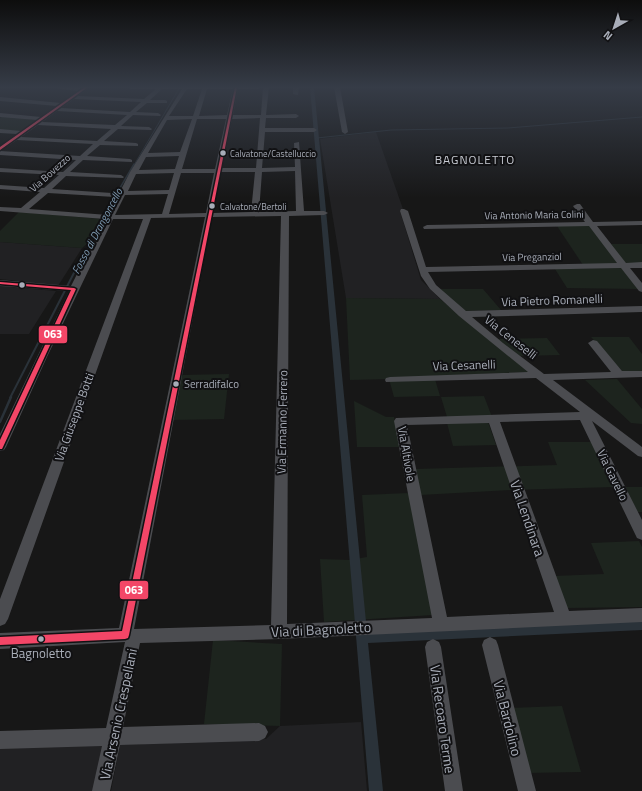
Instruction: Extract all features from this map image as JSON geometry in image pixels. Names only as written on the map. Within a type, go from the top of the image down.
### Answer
[{"type":"street","points":[[2,146],[35,124]]},
{"type":"street","points":[[77,124],[149,129]]},
{"type":"street","name":"Via Bovezzo","points":[[24,210],[121,124]]},
{"type":"street","points":[[0,447],[27,386],[110,216],[133,172],[162,124]]},
{"type":"street","points":[[165,215],[193,124]]},
{"type":"street","name":"Via Arsenio Crespellani","points":[[101,791],[113,737],[130,636],[209,214],[228,124]]},
{"type":"street","points":[[255,213],[262,124]]},
{"type":"street","points":[[344,124],[345,132]]},
{"type":"street","points":[[262,130],[314,130]]},
{"type":"street","points":[[0,131],[23,133]]},
{"type":"street","points":[[16,138],[136,145]]},
{"type":"street","points":[[297,143],[300,213]]},
{"type":"street","points":[[0,154],[130,161]]},
{"type":"street","points":[[144,155],[183,154]]},
{"type":"street","points":[[133,172],[298,169]]},
{"type":"street","points":[[0,170],[121,177]]},
{"type":"street","points":[[0,187],[112,195]]},
{"type":"street","points":[[123,193],[172,192]]},
{"type":"street","points":[[577,206],[642,289]]},
{"type":"street","points":[[0,209],[99,216],[324,212]]},
{"type":"street","name":"Via Ceneselli","points":[[404,211],[423,270],[432,286],[499,345],[540,376],[587,415],[642,452]]},
{"type":"street","name":"Via Ermanno Ferrero","points":[[279,632],[284,213]]},
{"type":"street","name":"Via Giuseppe Botti","points":[[0,619],[148,215]]},
{"type":"street","name":"Via Antonio Maria Colini","points":[[427,227],[642,223]]},
{"type":"street","name":"Via Preganziol","points":[[423,270],[642,265]]},
{"type":"street","points":[[0,283],[74,289]]},
{"type":"street","name":"Via Pietro Romanelli","points":[[462,314],[642,309]]},
{"type":"street","points":[[593,343],[619,375]]},
{"type":"street","name":"Via Cesanelli","points":[[390,380],[642,374]]},
{"type":"street","name":"Via Altivole","points":[[441,625],[400,421],[587,415]]},
{"type":"street","name":"Via Gavello","points":[[587,415],[642,534]]},
{"type":"street","name":"Via Lendinara","points":[[493,419],[563,618]]},
{"type":"street","name":"Via di Bagnoletto","points":[[0,641],[279,632],[376,626],[441,625],[642,615]]},
{"type":"street","name":"Via Bardolino","points":[[490,645],[527,791]]},
{"type":"street","name":"Via Recoaro Terme","points":[[433,647],[454,791]]},
{"type":"street","points":[[0,740],[259,732]]},
{"type":"shaded area","points":[[0,124],[32,124],[21,132],[0,130]]},
{"type":"shaded area","points":[[376,132],[403,209],[400,211],[421,280],[440,299],[346,298],[320,139]]},
{"type":"shaded area","points":[[19,212],[102,219],[89,242],[82,248],[0,242],[0,231]]},
{"type":"shaded area","points":[[590,225],[620,265],[583,265],[557,226]]},
{"type":"shaded area","points":[[0,242],[82,248],[58,286],[0,279]]},
{"type":"shaded area","points":[[611,244],[642,244],[642,264],[626,264]]},
{"type":"shaded area","points":[[622,268],[638,289],[567,288],[555,269]]},
{"type":"shaded area","points":[[0,286],[56,291],[29,334],[0,334]]},
{"type":"shaded area","points":[[439,289],[483,289],[501,310],[464,311]]},
{"type":"shaded area","points":[[346,298],[440,299],[531,372],[434,376],[440,396],[394,397],[389,379],[350,380]]},
{"type":"shaded area","points":[[591,337],[629,337],[642,354],[642,371],[622,371]]},
{"type":"shaded area","points":[[547,338],[560,355],[520,356],[497,339]]},
{"type":"shaded area","points":[[229,374],[224,419],[173,420],[181,375]]},
{"type":"shaded area","points":[[617,379],[642,409],[642,424],[631,423],[585,380]]},
{"type":"shaded area","points":[[484,396],[492,417],[447,417],[441,397]]},
{"type":"shaded area","points":[[354,401],[386,417],[394,417],[401,447],[357,447]]},
{"type":"shaded area","points":[[488,422],[496,445],[453,446],[447,423]]},
{"type":"shaded area","points":[[548,442],[592,442],[614,487],[511,490],[420,495],[416,469],[557,465]]},
{"type":"shaded area","points":[[622,487],[642,487],[642,512],[637,512]]},
{"type":"shaded area","points":[[409,493],[433,615],[324,622],[320,559],[350,560],[367,557],[362,495]]},
{"type":"shaded area","points":[[639,541],[642,547],[642,607],[567,608],[554,576],[604,574],[591,543]]},
{"type":"shaded area","points":[[213,640],[282,644],[280,726],[204,724]]},
{"type":"shaded area","points":[[562,706],[581,772],[526,773],[510,708]]},
{"type":"shaded area","points":[[361,722],[367,791],[111,791],[120,745],[266,739],[280,726]]},
{"type":"shaded area","points":[[0,744],[104,744],[93,791],[0,791]]},
{"type":"waterway","name":"Fosso di Drangoncello","points":[[134,165],[158,124]]},
{"type":"waterway","points":[[315,124],[376,791]]},
{"type":"waterway","points":[[317,138],[391,130],[508,128],[558,124]]},
{"type":"waterway","name":"Fosso di Drangoncello","points":[[78,266],[110,205],[134,164]]},
{"type":"waterway","name":"Fosso di Drangoncello","points":[[10,398],[78,265]]},
{"type":"waterway","name":"Fosso di Drangoncello","points":[[0,422],[11,397]]},
{"type":"waterway","points":[[363,638],[642,625]]},
{"type":"transit line","name":"063","points":[[0,149],[35,124]]},
{"type":"transit line","name":"063","points":[[0,641],[125,635],[229,124]]},
{"type":"transit line","name":"063","points":[[0,283],[74,289],[0,447]]},
{"type":"place","name":"Calvatone/Castelluccio","points":[[223,153]]},
{"type":"place","name":"Calvatone/Bertoli","points":[[212,206]]},
{"type":"place","name":"Serradifalco","points":[[176,384]]},
{"type":"place","name":"Bagnoletto","points":[[41,639]]},
{"type":"district","name":"BAGNOLETTO","points":[[475,159]]}]
